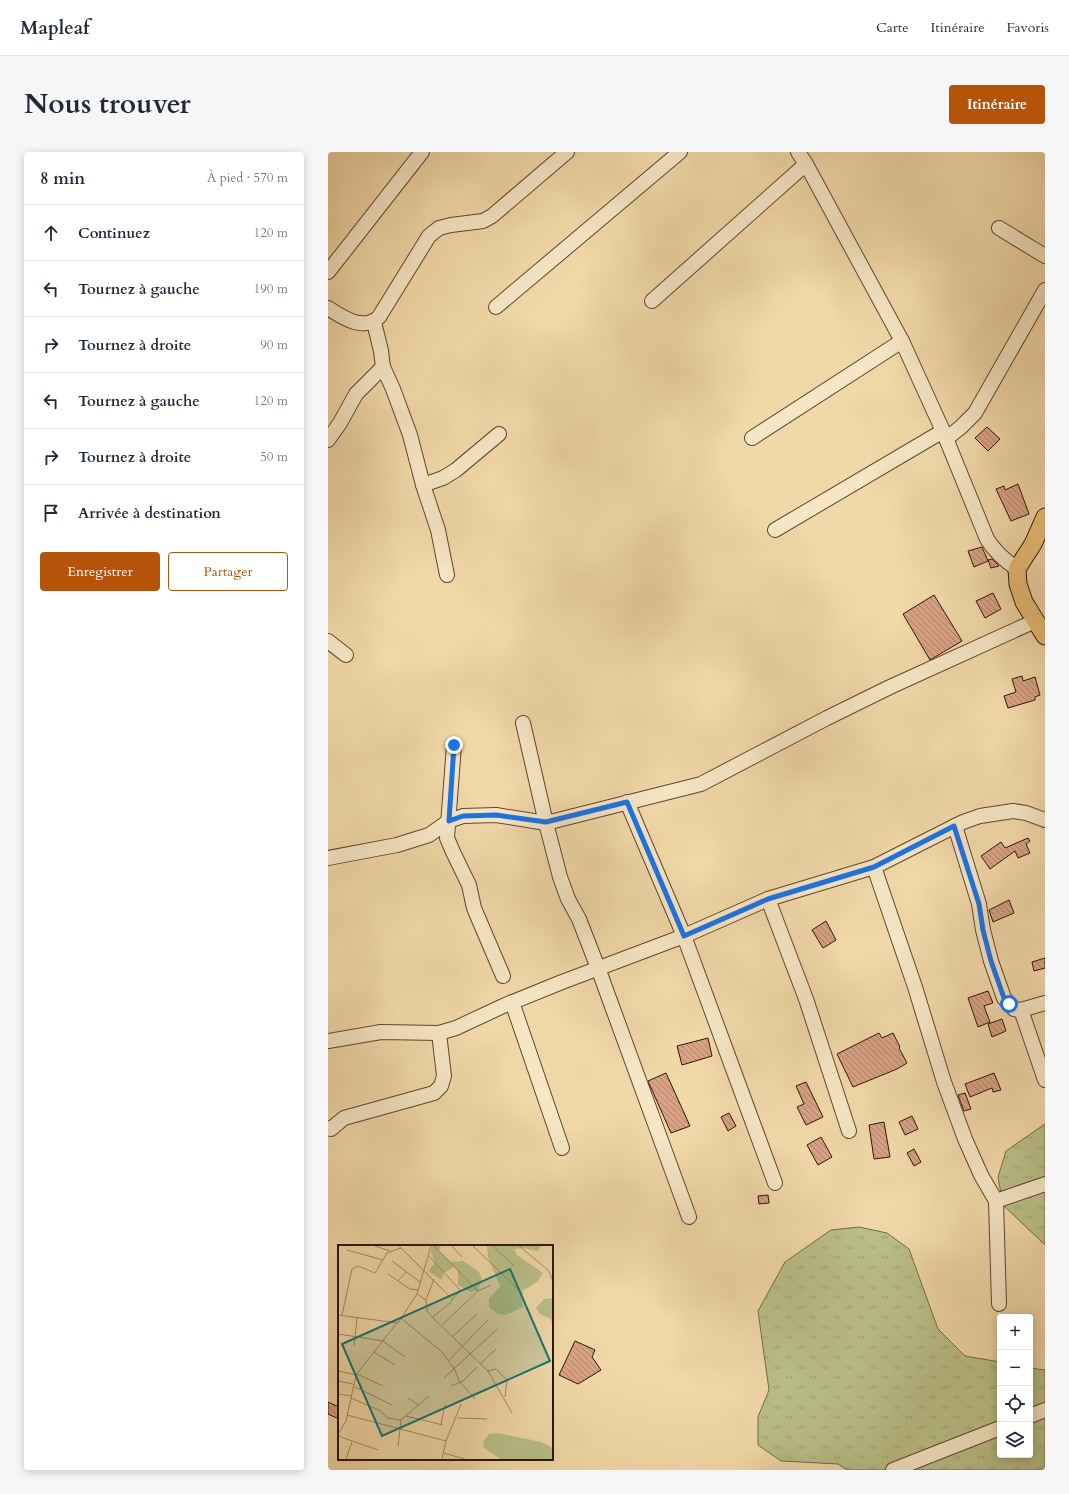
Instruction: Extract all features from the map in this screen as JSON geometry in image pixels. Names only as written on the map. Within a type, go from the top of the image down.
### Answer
[{"type":"main road","points":[[1045,517],[1033,544],[1016,569],[1018,584],[1024,602],[1045,636]]},
{"type":"street","points":[[328,272],[422,152]]},
{"type":"street","points":[[328,308],[348,321],[360,323],[374,322],[379,317],[430,236],[439,228],[483,221],[492,216],[567,152]]},
{"type":"street","points":[[496,307],[680,152]]},
{"type":"street","points":[[652,301],[801,155],[902,341],[945,435],[987,538],[994,550],[1016,569]]},
{"type":"street","points":[[998,228],[1045,256]]},
{"type":"street","points":[[775,530],[961,427],[975,413],[1045,290]]},
{"type":"street","points":[[374,322],[383,367],[410,435],[423,485],[438,530],[447,576]]},
{"type":"street","points":[[752,438],[902,341]]},
{"type":"street","points":[[328,440],[340,423],[356,394],[383,367]]},
{"type":"street","points":[[423,485],[443,478],[456,470],[499,434]]},
{"type":"street","points":[[328,858],[397,845],[429,835],[449,821],[463,816],[496,815],[546,822],[701,784],[883,690],[1035,621]]},
{"type":"street","points":[[328,642],[346,654]]},
{"type":"street","points":[[523,723],[560,877],[568,899],[579,919],[598,968],[689,1216]]},
{"type":"street","points":[[454,745],[447,838],[452,852],[469,885],[474,908],[503,976]]},
{"type":"street","points":[[627,802],[684,936],[775,1183]]},
{"type":"street","points":[[328,1041],[381,1032],[439,1032],[456,1028],[512,1002],[684,936],[768,899],[874,867],[954,826],[980,816],[1013,811],[1026,813],[1045,820]]},
{"type":"street","points":[[954,826],[979,904],[983,930],[1004,998],[1014,1009],[1021,1010],[1045,1003]]},
{"type":"street","points":[[874,867],[915,986],[944,1082],[965,1139],[981,1175],[996,1201],[999,1304]]},
{"type":"street","points":[[768,899],[806,998],[849,1131]]},
{"type":"street","points":[[512,1002],[562,1148]]},
{"type":"street","points":[[1021,1010],[1045,1080]]},
{"type":"street","points":[[328,1128],[331,1129],[344,1118],[434,1093],[441,1086],[444,1076],[439,1032]]},
{"type":"street","points":[[996,1201],[1045,1184]]},
{"type":"street","points":[[1033,1415],[1045,1410]]},
{"type":"street","points":[[893,1470],[997,1429]]},
{"type":"green space","points":[[1045,1124],[1045,1245],[1003,1205],[998,1177],[1006,1151]]},
{"type":"green space","points":[[859,1227],[887,1233],[909,1249],[938,1329],[965,1356],[997,1361],[997,1458],[1033,1458],[1033,1368],[1045,1370],[1045,1470],[847,1470],[838,1464],[781,1461],[758,1445],[758,1417],[769,1390],[758,1311],[785,1262],[831,1230]]},
{"type":"building","points":[[987,427],[1000,439],[988,451],[975,438]]},
{"type":"building","points":[[1018,484],[1029,514],[1011,521],[996,489],[1004,486],[1005,490]]},
{"type":"building","points":[[982,547],[988,561],[974,567],[968,551]]},
{"type":"building","points":[[992,559],[999,566],[991,568],[988,560]]},
{"type":"building","points":[[993,593],[1001,609],[985,618],[976,601]]},
{"type":"building","points":[[934,595],[962,641],[930,660],[903,614]]},
{"type":"building","points":[[1022,676],[1023,681],[1035,677],[1040,695],[1035,697],[1035,700],[1008,708],[1004,696],[1016,692],[1012,679]]},
{"type":"building","points":[[1028,838],[1030,841],[1026,844],[1030,853],[1018,858],[1015,851],[990,869],[981,856],[1001,842],[1005,848]]},
{"type":"building","points":[[1009,900],[1014,913],[993,922],[989,910]]},
{"type":"building","points":[[826,921],[836,940],[823,948],[812,930]]},
{"type":"building","points":[[1045,958],[1045,968],[1034,971],[1032,962]]},
{"type":"building","points":[[988,991],[993,1003],[984,1006],[990,1022],[978,1027],[968,998]]},
{"type":"building","points":[[1002,1019],[1006,1031],[992,1037],[988,1024]]},
{"type":"building","points":[[879,1033],[882,1038],[893,1033],[907,1063],[897,1069],[853,1087],[837,1054]]},
{"type":"building","points":[[708,1038],[712,1056],[682,1065],[677,1046]]},
{"type":"building","points":[[666,1073],[690,1126],[671,1133],[648,1081]]},
{"type":"building","points":[[994,1073],[1001,1090],[993,1092],[992,1088],[970,1097],[965,1084]]},
{"type":"building","points":[[806,1082],[823,1117],[806,1125],[797,1107],[804,1104],[796,1086]]},
{"type":"building","points":[[965,1093],[971,1109],[964,1111],[958,1095]]},
{"type":"building","points":[[729,1113],[736,1126],[728,1131],[721,1117]]},
{"type":"building","points":[[912,1116],[918,1129],[905,1135],[899,1122]]},
{"type":"building","points":[[884,1122],[890,1157],[874,1159],[869,1125]]},
{"type":"building","points":[[821,1137],[832,1157],[818,1165],[807,1145]]},
{"type":"building","points":[[914,1149],[921,1162],[914,1166],[907,1153]]},
{"type":"building","points":[[768,1195],[769,1203],[759,1204],[758,1196]]},
{"type":"building","points":[[575,1341],[595,1350],[592,1357],[601,1370],[578,1384],[559,1375]]},
{"type":"building","points":[[328,1402],[338,1407],[338,1419],[328,1414]]},
{"type":"route","points":[[454,745],[449,821],[463,816],[496,815],[546,822],[627,802],[684,936],[768,899],[874,867],[954,826],[971,875],[979,904],[983,930],[991,961],[1004,998],[1009,1004]]}]
